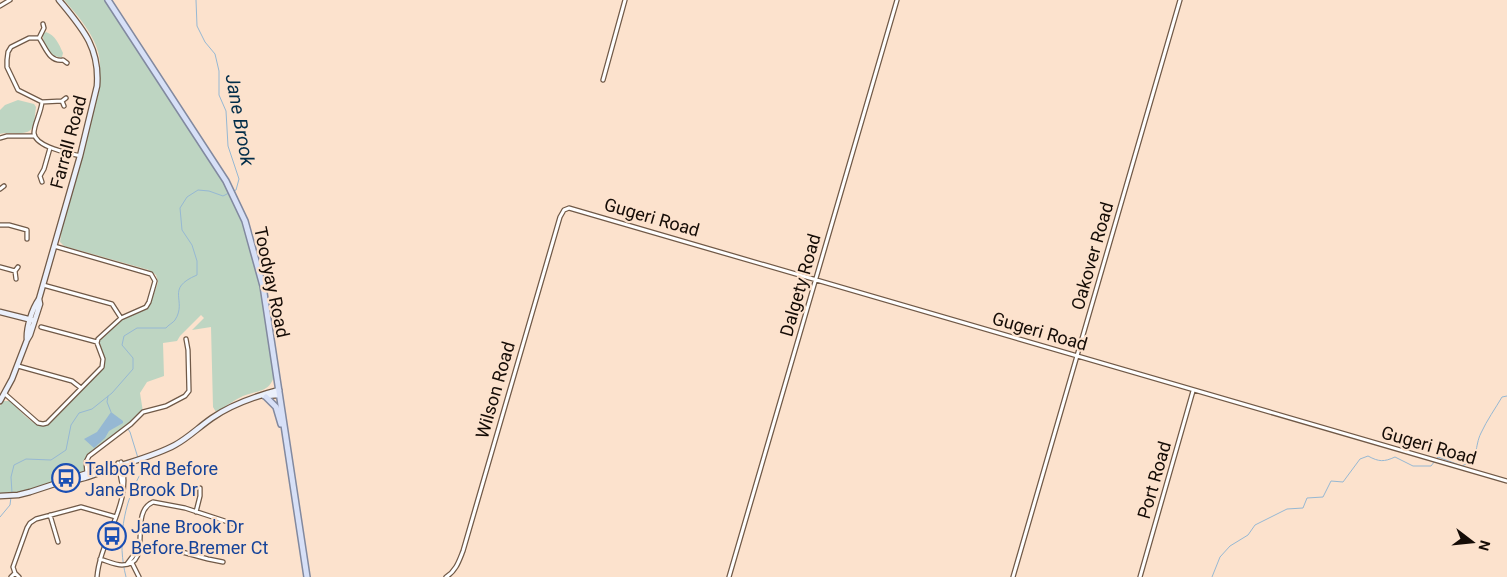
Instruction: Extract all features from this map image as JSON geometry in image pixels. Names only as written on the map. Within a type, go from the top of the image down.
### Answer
[{"type":"main road","name":"Farrall Road","points":[[0,401],[18,366],[27,340],[26,334],[40,304],[39,299],[43,284],[95,100],[98,72],[89,39],[59,0]]},
{"type":"main road","name":"Toodyay Road","points":[[108,0],[226,181],[245,221],[257,260],[266,306],[306,577]]},
{"type":"main road","points":[[0,312],[32,322]]},
{"type":"main road","points":[[0,496],[30,492],[65,481],[71,481],[166,450],[176,445],[208,420],[243,401],[279,393]]},
{"type":"main road","points":[[264,397],[270,399],[276,408],[285,438]]},
{"type":"street","points":[[0,6],[10,0]]},
{"type":"street","points":[[603,80],[625,0]]},
{"type":"street","name":"Dalgety Road","points":[[729,577],[897,0]]},
{"type":"street","name":"Oakover Road","points":[[1013,577],[1180,0]]},
{"type":"street","points":[[39,38],[45,28]]},
{"type":"street","points":[[39,38],[29,38],[11,47],[8,52],[7,67],[18,90],[42,102],[62,101],[66,98]]},
{"type":"street","points":[[39,38],[49,55],[55,60],[65,61],[65,55]]},
{"type":"street","points":[[62,101],[64,106]]},
{"type":"street","points":[[35,136],[42,102]]},
{"type":"street","points":[[0,138],[7,136],[35,136],[50,148],[80,156]]},
{"type":"street","points":[[42,182],[40,176],[50,148]]},
{"type":"street","points":[[0,190],[4,186]]},
{"type":"street","name":"Gugeri Road","points":[[566,209],[574,209],[1507,482]]},
{"type":"street","name":"Wilson Road","points":[[446,577],[451,574],[458,564],[463,551],[560,217],[566,209]]},
{"type":"street","points":[[0,225],[9,225],[26,230]]},
{"type":"street","points":[[26,230],[30,226]]},
{"type":"street","points":[[26,230],[27,239]]},
{"type":"street","points":[[5,394],[38,423],[47,422],[102,367],[103,359],[97,342],[98,338],[121,318],[148,306],[155,280],[153,275],[54,246]]},
{"type":"street","points":[[0,267],[15,271]]},
{"type":"street","points":[[16,280],[15,271],[18,267]]},
{"type":"street","points":[[43,284],[112,304],[121,318]]},
{"type":"street","points":[[41,326],[97,342]]},
{"type":"street","points":[[87,475],[86,462],[89,456],[127,427],[145,410],[164,407],[188,393],[188,350],[186,339]]},
{"type":"street","points":[[18,366],[72,380],[82,388]]},
{"type":"street","name":"Port Road","points":[[1140,577],[1193,390]]},
{"type":"street","points":[[97,577],[100,559],[116,517],[123,484],[120,464]]},
{"type":"street","points":[[196,512],[200,488]]},
{"type":"street","points":[[100,559],[120,565],[127,564],[138,556],[141,516],[146,506],[150,503],[156,502],[234,524]]},
{"type":"street","points":[[19,577],[15,573],[14,567],[16,558],[29,525],[36,519],[81,507],[116,517]]},
{"type":"street","points":[[50,515],[58,542]]},
{"type":"street","points":[[139,547],[171,549],[223,562]]},
{"type":"street","points":[[131,562],[139,577]]},
{"type":"street","points":[[10,577],[15,573]]},
{"type":"green space","points":[[64,0],[108,0],[234,198],[257,260],[276,369],[274,377],[265,389],[236,399],[216,412],[213,407],[211,327],[192,330],[204,318],[201,315],[177,341],[163,343],[164,376],[147,382],[140,393],[143,412],[87,459],[87,473],[30,492],[0,496],[0,406],[3,401],[10,401],[38,425],[48,425],[103,369],[105,359],[99,341],[122,320],[147,309],[158,282],[156,275],[149,270],[64,246],[60,242],[61,235],[59,235],[97,99],[100,78],[99,56],[94,41],[80,19]]},
{"type":"green space","points":[[46,32],[56,40],[63,53],[62,57],[54,56],[48,50],[43,38],[43,34]]},
{"type":"green space","points":[[18,100],[34,104],[36,107],[32,128],[30,131],[22,133],[0,134],[0,110],[5,105]]},
{"type":"water","points":[[111,412],[123,423],[109,431],[105,438],[94,448],[84,439],[97,432]]},
{"type":"waterway","name":"Jane Brook","points":[[196,0],[197,26],[205,42],[215,54],[219,71],[219,95],[226,111],[228,146],[239,179],[236,190],[232,192]]},
{"type":"waterway","name":"Jane Brook","points":[[12,493],[11,477],[14,465],[26,459],[51,460],[66,450],[71,425],[79,413],[92,409],[112,393],[133,369],[133,358],[122,345],[124,336],[137,328],[166,328],[175,320],[178,313],[178,295],[181,285],[197,275],[197,261],[192,245],[182,230],[180,208],[187,197],[198,190],[209,191],[223,196],[229,193]]},
{"type":"waterway","points":[[108,396],[107,402],[111,412]]},
{"type":"waterway","points":[[1212,577],[1220,557],[1230,546],[1248,535],[1255,525],[1287,509],[1303,508],[1307,498],[1323,497],[1331,481],[1343,482],[1360,459],[1368,456],[1378,460],[1395,457],[1413,466],[1431,466],[1438,457],[1462,466],[1468,463],[1476,452],[1479,438],[1488,419],[1502,397],[1507,396]]},
{"type":"waterway","points":[[128,429],[138,458]]},
{"type":"waterway","points":[[126,577],[122,550],[123,524],[130,497],[141,473],[139,462]]},
{"type":"waterway","name":"Jane Brook","points":[[0,517],[10,505],[11,497]]},
{"type":"place","name":"Talbot Rd Before Jane Brook Dr","points":[[66,478]]},
{"type":"place","name":"Jane Brook Dr Before Bremer Ct","points":[[112,536]]}]
